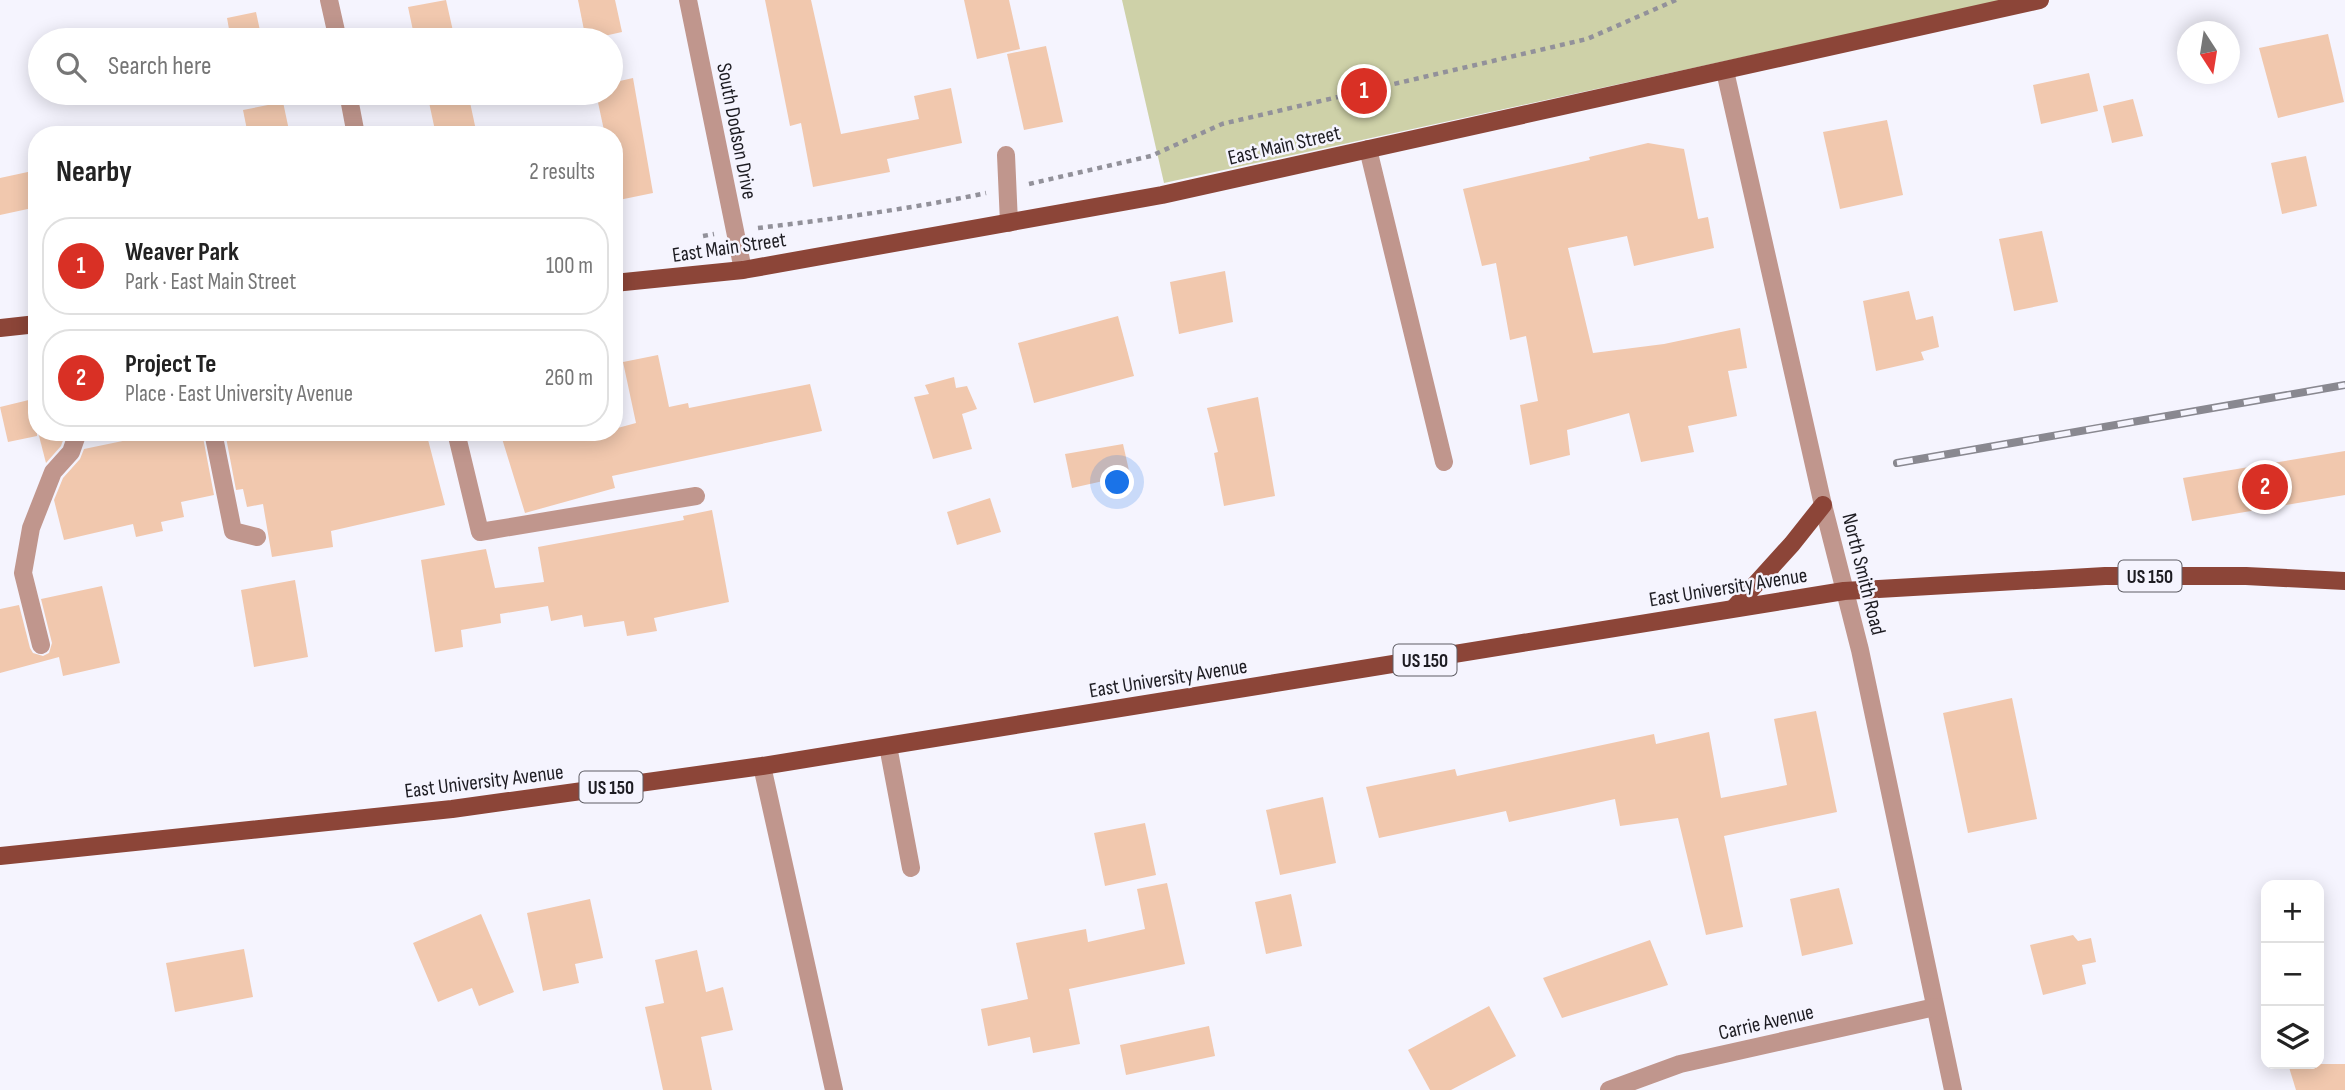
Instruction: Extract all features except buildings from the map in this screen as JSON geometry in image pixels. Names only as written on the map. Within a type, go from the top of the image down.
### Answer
[{"type":"main road","name":"East Main Street","points":[[623,282],[743,270],[1162,195],[2040,0]]},
{"type":"main road","points":[[0,328],[28,325]]},
{"type":"main road","points":[[1734,608],[1793,544],[1823,505]]},
{"type":"main road","name":"East University Avenue","points":[[0,856],[452,809],[762,766],[1844,591],[2105,576],[2246,576],[2345,581]]},
{"type":"street","points":[[329,0],[335,28]]},
{"type":"street","name":"South Dodson Drive","points":[[688,0],[743,270]]},
{"type":"street","name":"North Smith Road","points":[[1725,71],[1823,505],[1860,650],[1953,1090]]},
{"type":"street","points":[[350,105],[354,126]]},
{"type":"street","points":[[1368,149],[1444,462]]},
{"type":"street","points":[[1006,155],[1009,223]]},
{"type":"street","points":[[41,645],[23,573],[31,528],[53,472],[71,452],[75,441]]},
{"type":"street","points":[[215,441],[233,531],[257,537]]},
{"type":"street","points":[[458,441],[480,533],[696,496]]},
{"type":"street","points":[[888,746],[911,868]]},
{"type":"street","points":[[762,766],[834,1090]]},
{"type":"street","name":"Carrie Avenue","points":[[1609,1090],[1680,1064],[1935,1007]]},
{"type":"path","points":[[771,227],[775,224],[785,226],[827,221],[1008,189],[1151,156],[1222,124],[1587,39],[1676,0]]},
{"type":"green space","points":[[1122,0],[2005,0],[1164,183]]},
{"type":"railway","points":[[1897,463],[2345,385]]},
{"type":"place","name":"Weaver Park","points":[[1364,91]]},
{"type":"place","name":"Project Te","points":[[2265,487]]}]
